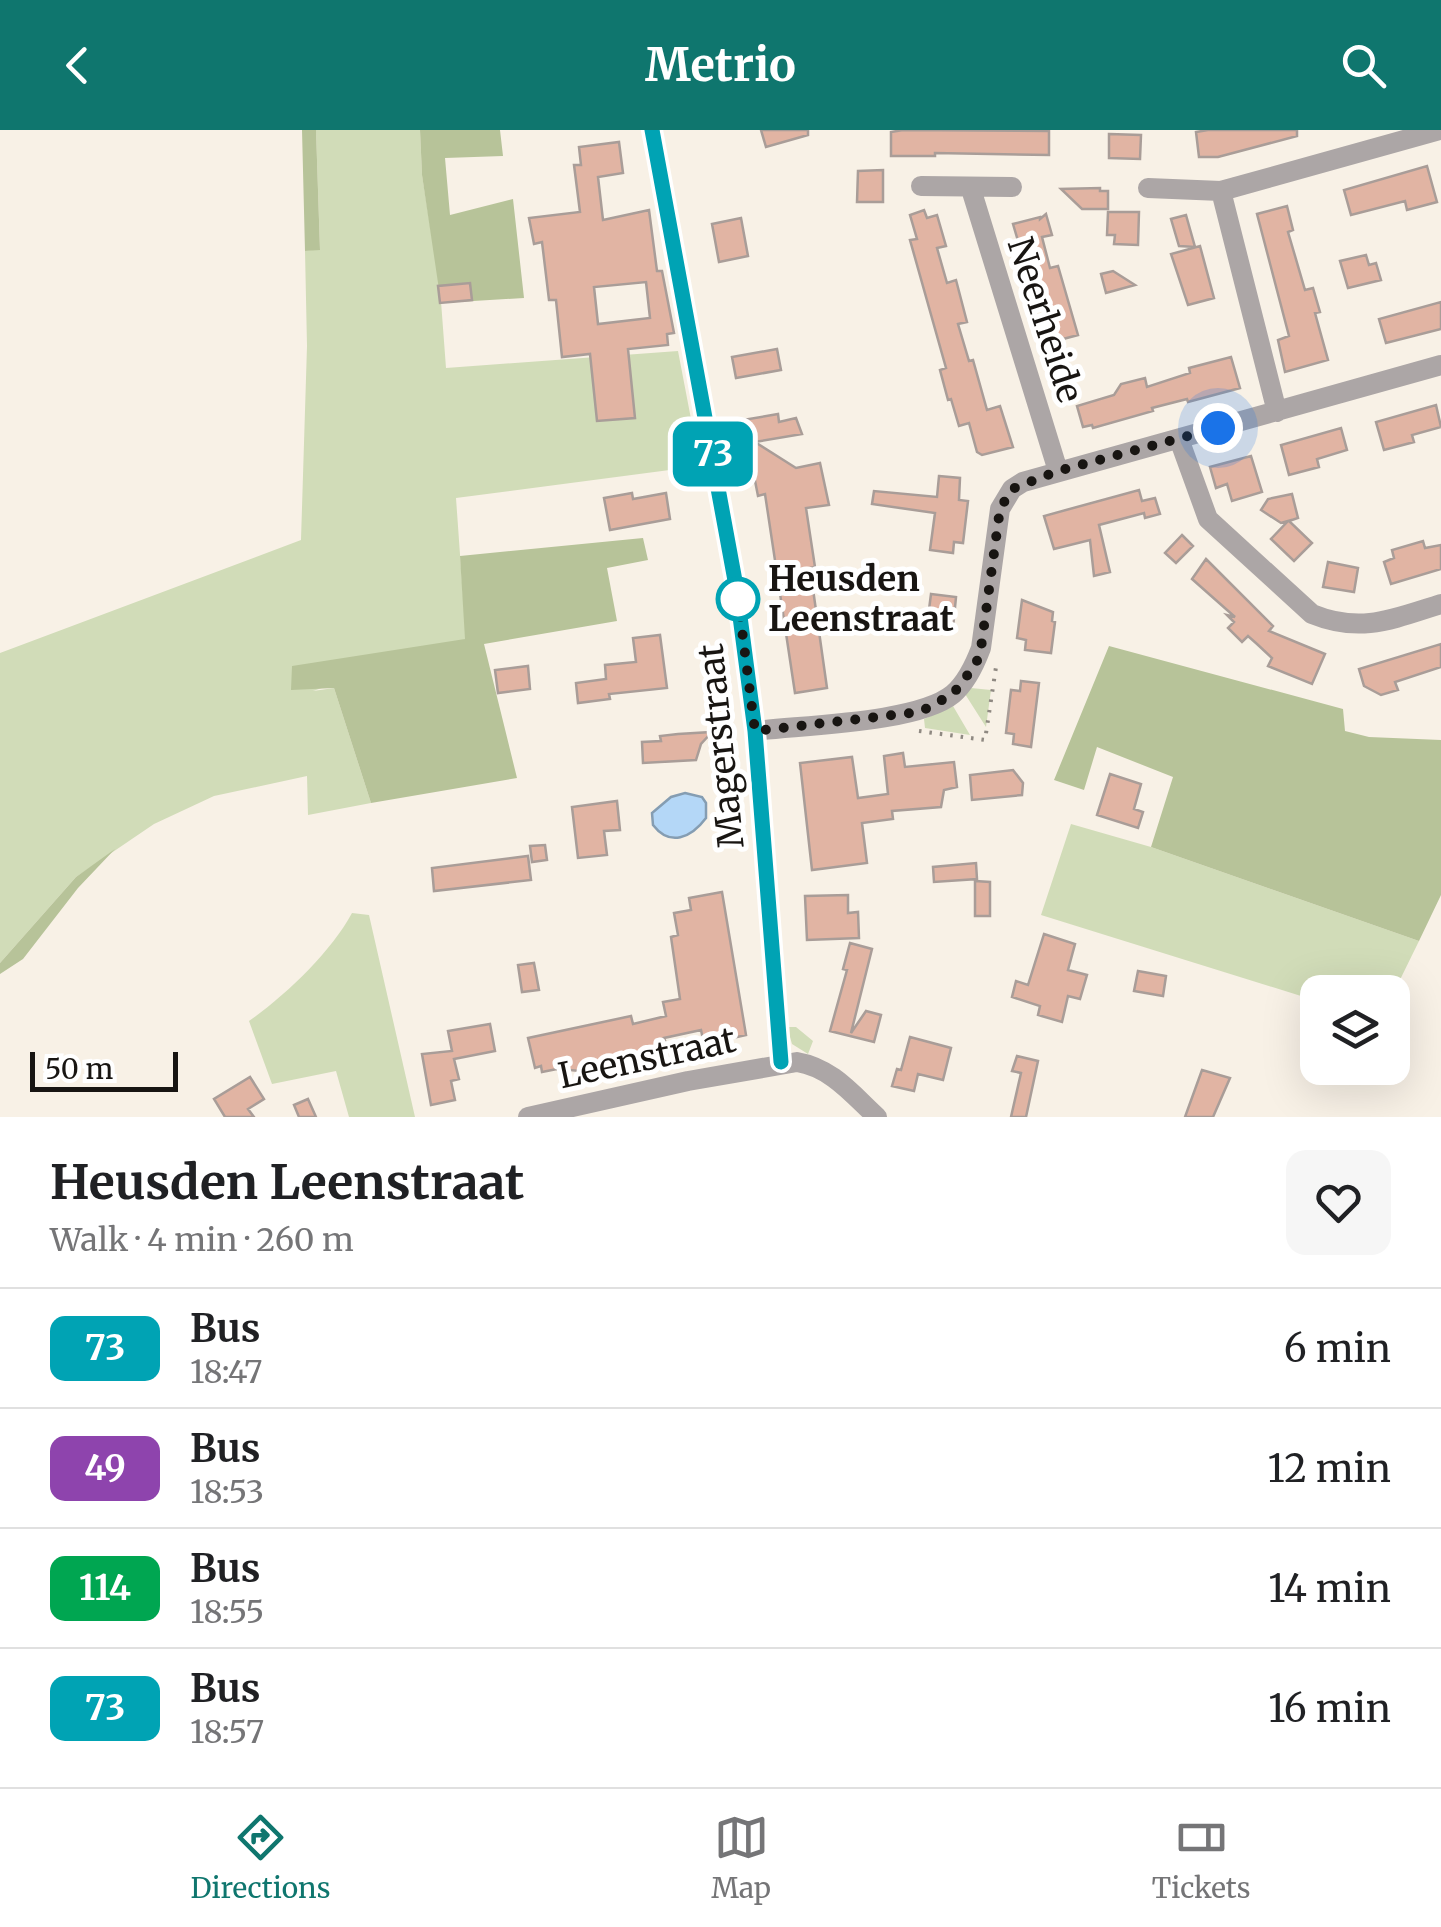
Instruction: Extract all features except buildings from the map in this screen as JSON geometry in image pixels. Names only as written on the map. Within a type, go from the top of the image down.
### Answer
[{"type":"street","name":"Magerstraat","points":[[652,130],[734,575],[755,731],[781,1062]]},
{"type":"street","points":[[1148,188],[1221,191],[1440,130]]},
{"type":"street","name":"Neerheide","points":[[920,186],[1012,187]]},
{"type":"street","name":"Neerheide","points":[[971,188],[1058,471]]},
{"type":"street","points":[[1221,191],[1277,412]]},
{"type":"street","points":[[755,731],[920,712],[953,694],[976,664],[1004,500],[1023,482],[1441,366]]},
{"type":"street","points":[[1179,439],[1208,519],[1312,614],[1333,622],[1374,624],[1441,604]]},
{"type":"street","points":[[781,1062],[814,1065],[833,1076],[866,1113]]},
{"type":"street","name":"Leenstraat","points":[[528,1117],[781,1062]]},
{"type":"green space","points":[[302,130],[316,130],[320,250],[305,251]]},
{"type":"green space","points":[[316,130],[420,130],[446,368],[678,351],[700,466],[456,498],[466,639],[313,691],[334,688],[371,803],[308,815],[307,776],[214,796],[154,824],[76,877],[0,963],[0,653],[301,540],[307,346],[305,251],[320,249]]},
{"type":"green space","points":[[420,130],[500,130],[503,156],[445,158],[450,215],[513,199],[524,298],[441,303],[422,175]]},
{"type":"green space","points":[[643,538],[648,560],[607,568],[617,621],[484,644],[517,778],[371,803],[334,688],[291,690],[292,666],[465,639],[460,556]]},
{"type":"green space","points":[[1109,646],[1343,709],[1345,731],[1369,737],[1441,740],[1441,895],[1419,941],[1151,847],[1173,777],[1097,747],[1084,790],[1054,780]]},
{"type":"green space","points":[[971,688],[991,690],[986,727],[965,694]]},
{"type":"green space","points":[[953,706],[970,735],[925,728],[924,719]]},
{"type":"green space","points":[[1071,824],[1151,847],[1419,941],[1402,975],[1300,975],[1300,996],[1041,915]]},
{"type":"green space","points":[[115,849],[78,888],[23,959],[0,974],[0,963],[76,877]]},
{"type":"green space","points":[[352,913],[369,915],[415,1117],[349,1117],[336,1071],[272,1084],[249,1021],[306,972]]},
{"type":"green space","points":[[787,1027],[796,1027],[813,1041],[808,1054],[792,1044]]},
{"type":"water","points":[[685,793],[702,797],[706,818],[687,835],[666,836],[653,825],[652,813],[671,797]]},
{"type":"bus line","name":"73","points":[[652,130],[736,586],[755,731],[781,1062]]},
{"type":"place","name":"Heusden Leenstraat","points":[[738,599]]},
{"type":"route","points":[[738,599],[755,731],[920,712],[953,694],[976,664],[986,628],[1000,509],[1012,489],[1058,471],[1218,428]]}]
